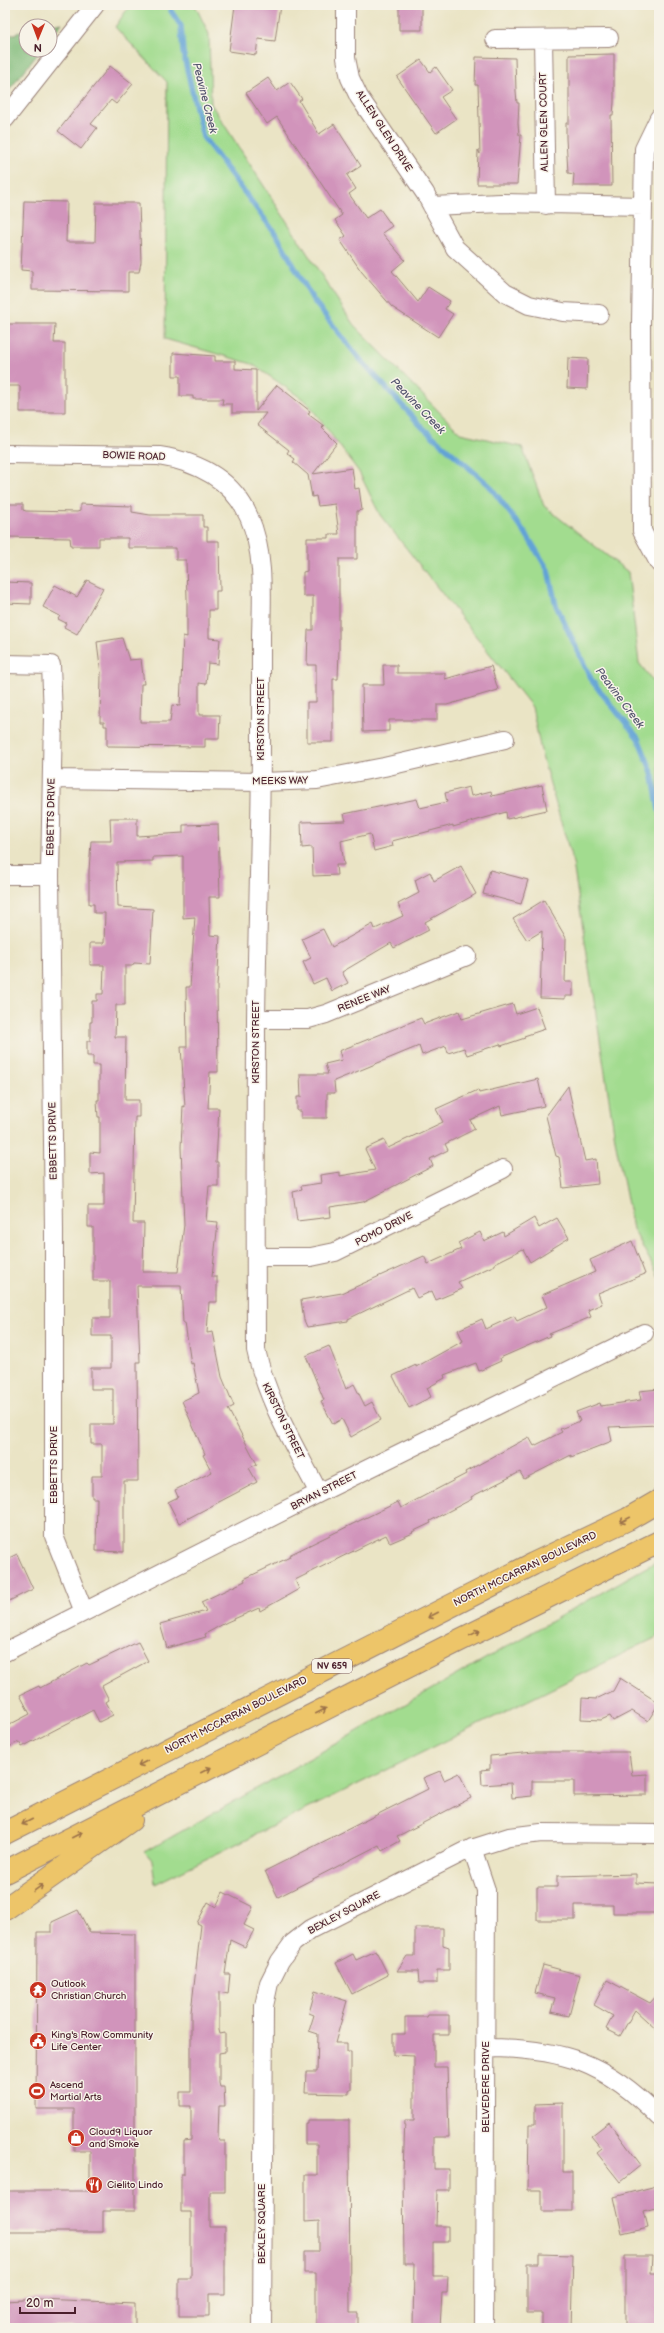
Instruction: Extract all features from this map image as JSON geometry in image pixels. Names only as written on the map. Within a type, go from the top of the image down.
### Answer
[{"type":"main road","name":"NORTH MCCARRAN BOULEVARD","points":[[5,1833],[533,1564],[628,1519],[659,1501]]},
{"type":"main road","points":[[5,1872],[659,1542]]},
{"type":"main road","points":[[5,1909],[28,1895],[186,1780]]},
{"type":"street","points":[[5,119],[95,5]]},
{"type":"street","name":"ALLEN GLEN DRIVE","points":[[346,5],[346,58],[350,78],[359,96],[432,206],[454,248],[505,293],[529,305],[563,312],[599,314]]},
{"type":"street","points":[[495,39],[609,38]]},
{"type":"street","name":"ALLEN GLEN COURT","points":[[543,39],[546,205]]},
{"type":"street","points":[[659,118],[644,149],[641,323],[642,531],[659,563]]},
{"type":"street","points":[[432,206],[501,203],[643,206]]},
{"type":"street","name":"BOWIE ROAD","points":[[5,454],[159,456],[181,459],[201,467],[220,479],[236,495],[249,517],[255,535],[262,578]]},
{"type":"street","name":"KIRSTON STREET","points":[[262,578],[261,782],[256,1019],[256,1350],[261,1374],[319,1493]]},
{"type":"street","name":"EBBETTS DRIVE","points":[[5,664],[51,665],[53,715],[50,875],[54,1229],[54,1536],[84,1612]]},
{"type":"street","name":"MEEKS WAY","points":[[52,779],[261,782],[316,780],[384,767],[505,739]]},
{"type":"street","points":[[5,875],[50,875]]},
{"type":"street","name":"RENEE WAY","points":[[256,1019],[308,1019],[326,1014],[467,956]]},
{"type":"street","name":"POMO DRIVE","points":[[256,1257],[311,1257],[335,1252],[503,1169]]},
{"type":"street","name":"BRYAN STREET","points":[[5,1652],[319,1493],[644,1333]]},
{"type":"street","name":"BEXLEY SQUARE","points":[[262,2328],[264,2006],[269,1983],[280,1961],[293,1944],[311,1929],[472,1848],[509,1837],[541,1833],[659,1834]]},
{"type":"street","name":"BELVEDERE DRIVE","points":[[472,1848],[486,1890],[484,2328]]},
{"type":"street","points":[[486,2048],[536,2050],[562,2055],[588,2064],[615,2078],[639,2096],[659,2117]]},
{"type":"green space","points":[[130,5],[195,5],[209,34],[211,104],[353,324],[460,433],[522,447],[544,506],[628,572],[639,663],[659,689],[659,1277],[633,1229],[616,1145],[573,863],[542,756],[532,707],[380,515],[359,472],[307,402],[252,364],[165,339],[167,82],[115,27]]},
{"type":"green space","points":[[18,33],[18,58],[35,58],[5,95],[5,37]]},
{"type":"green space","points":[[659,1560],[659,1636],[155,1884],[152,1860],[145,1852]]},
{"type":"building","points":[[235,5],[280,5],[275,41],[258,39],[256,55],[229,51]]},
{"type":"building","points":[[399,5],[422,5],[422,30],[399,30]]},
{"type":"building","points":[[614,54],[614,102],[613,115],[611,115],[612,186],[573,186],[574,174],[568,173],[566,138],[566,123],[569,123],[569,55]]},
{"type":"building","points":[[476,57],[515,58],[517,103],[519,103],[518,123],[519,135],[521,135],[517,184],[477,184],[478,150],[480,154],[478,85],[475,85]]},
{"type":"building","points":[[421,60],[430,72],[436,67],[452,90],[441,97],[456,119],[436,133],[397,77]]},
{"type":"building","points":[[110,66],[133,84],[116,104],[111,100],[91,124],[97,128],[81,149],[58,131]]},
{"type":"building","points":[[268,78],[277,91],[290,82],[302,99],[299,101],[319,134],[334,124],[361,166],[347,175],[356,189],[349,194],[366,218],[380,209],[392,226],[382,233],[405,260],[392,271],[418,302],[428,287],[450,301],[445,309],[453,314],[438,337],[392,307],[361,271],[340,240],[346,236],[335,220],[342,215],[277,117],[267,124],[246,93]]},
{"type":"building","points":[[24,201],[67,202],[66,242],[95,242],[96,203],[139,203],[141,262],[139,272],[128,272],[128,291],[32,290],[32,271],[21,270]]},
{"type":"building","points":[[5,324],[55,324],[54,343],[65,343],[65,412],[20,412],[20,386],[5,386]]},
{"type":"building","points":[[173,353],[215,356],[215,361],[235,361],[235,369],[256,370],[256,411],[277,385],[310,411],[308,414],[324,426],[322,428],[337,443],[313,474],[352,468],[355,489],[359,488],[362,510],[357,511],[357,559],[339,559],[339,649],[338,679],[333,679],[333,742],[307,742],[307,702],[316,702],[316,665],[307,665],[308,630],[313,630],[313,596],[303,596],[303,572],[307,571],[307,538],[329,538],[329,534],[339,534],[335,504],[318,506],[316,496],[312,497],[308,475],[293,462],[295,459],[287,453],[289,450],[257,425],[266,413],[232,413],[232,404],[222,404],[223,399],[193,399],[193,396],[180,396],[180,376],[173,376]]},
{"type":"building","points":[[568,358],[588,359],[587,389],[567,388]]},
{"type":"building","points":[[5,504],[23,504],[23,510],[26,511],[77,512],[80,511],[80,504],[132,506],[132,512],[150,515],[203,515],[203,527],[207,527],[207,541],[219,541],[220,591],[216,591],[216,610],[209,610],[209,638],[220,639],[218,664],[208,663],[206,684],[199,683],[199,715],[220,715],[219,739],[205,739],[205,747],[107,746],[107,726],[104,726],[104,722],[100,722],[101,674],[97,642],[122,638],[129,660],[141,659],[144,684],[141,684],[140,722],[170,722],[172,705],[180,706],[183,636],[187,637],[187,599],[186,560],[176,560],[176,548],[128,548],[128,538],[99,538],[99,546],[71,546],[70,538],[5,537]]},
{"type":"building","points":[[87,580],[103,588],[77,634],[64,627],[66,623],[58,619],[60,616],[43,607],[55,585],[77,597]]},
{"type":"building","points":[[5,582],[31,583],[31,604],[5,603]]},
{"type":"building","points":[[383,665],[397,665],[397,673],[445,673],[445,679],[491,666],[498,690],[447,705],[437,705],[437,720],[389,720],[389,731],[363,732],[362,685],[384,685]]},
{"type":"building","points":[[542,785],[547,810],[507,819],[506,812],[453,827],[453,825],[392,841],[393,846],[374,851],[370,834],[341,841],[344,865],[336,865],[337,875],[313,876],[312,847],[302,848],[301,822],[346,821],[344,814],[417,799],[420,808],[447,802],[445,793],[469,787],[471,796],[491,791],[492,796]]},
{"type":"building","points":[[110,818],[137,818],[137,836],[183,833],[183,825],[218,824],[220,897],[209,897],[210,935],[220,936],[217,987],[218,1072],[210,1072],[208,1108],[219,1108],[216,1162],[218,1162],[218,1186],[209,1186],[206,1221],[218,1222],[212,1277],[217,1277],[217,1302],[209,1302],[207,1333],[213,1332],[222,1377],[234,1406],[228,1409],[257,1464],[249,1468],[257,1482],[179,1523],[168,1502],[178,1497],[175,1490],[212,1472],[203,1455],[205,1454],[182,1401],[199,1393],[193,1363],[191,1364],[185,1323],[183,1323],[181,1286],[137,1286],[140,1362],[137,1362],[138,1481],[124,1481],[124,1552],[96,1551],[97,1498],[92,1498],[92,1476],[102,1476],[102,1444],[91,1444],[91,1424],[113,1424],[113,1389],[91,1389],[91,1368],[111,1368],[111,1336],[92,1336],[92,1318],[110,1318],[110,1281],[93,1281],[93,1227],[88,1227],[88,1206],[104,1206],[104,1173],[90,1174],[90,1152],[100,1153],[100,1117],[98,1117],[97,1100],[99,1100],[99,1065],[93,1065],[93,1056],[87,1056],[87,1041],[90,1041],[90,1022],[92,1022],[92,1001],[97,1001],[97,994],[103,994],[104,965],[90,965],[90,943],[104,943],[105,913],[94,913],[94,904],[89,904],[91,841],[111,841]],"holes":[[[183,856],[183,918],[195,917],[190,987],[186,987],[187,1047],[181,1047],[185,1107],[183,1106],[181,1147],[184,1225],[178,1272],[143,1272],[144,1223],[133,1223],[135,1117],[139,1117],[139,1100],[125,1100],[126,1037],[115,1037],[116,1005],[125,1005],[125,966],[132,966],[134,963],[150,964],[153,909],[118,907],[117,862],[153,861],[153,857]]]},
{"type":"building","points":[[461,866],[476,894],[425,922],[429,930],[394,948],[391,943],[342,972],[348,983],[332,991],[326,978],[313,984],[303,962],[311,958],[302,939],[323,929],[332,947],[373,924],[375,929],[403,916],[398,904],[419,893],[415,880],[430,872],[434,881]]},
{"type":"building","points":[[490,870],[528,880],[521,904],[483,894]]},
{"type":"building","points":[[544,900],[566,938],[565,982],[573,982],[573,996],[565,996],[565,999],[540,998],[542,931],[527,940],[513,919]]},
{"type":"building","points":[[513,1004],[516,1014],[537,1007],[545,1029],[501,1046],[500,1044],[467,1055],[464,1048],[448,1053],[446,1046],[422,1055],[419,1046],[334,1081],[335,1093],[327,1093],[327,1118],[301,1118],[301,1111],[297,1111],[297,1097],[301,1097],[300,1074],[328,1074],[325,1064],[342,1060],[339,1051],[421,1018],[424,1024],[459,1011],[462,1019]]},
{"type":"building","points":[[538,1079],[544,1106],[502,1115],[500,1106],[470,1120],[475,1129],[445,1144],[448,1150],[430,1159],[433,1166],[363,1202],[330,1207],[331,1217],[297,1221],[293,1192],[302,1190],[301,1186],[321,1183],[320,1175],[340,1172],[340,1176],[375,1170],[365,1149],[384,1140],[388,1148],[443,1122],[436,1109],[478,1090],[479,1093]]},
{"type":"building","points":[[568,1086],[585,1161],[596,1159],[598,1184],[563,1188],[559,1157],[556,1156],[546,1116]]},
{"type":"building","points":[[534,1218],[539,1228],[557,1218],[569,1238],[530,1262],[523,1249],[495,1263],[495,1265],[458,1282],[462,1289],[436,1300],[432,1291],[417,1298],[412,1288],[348,1319],[348,1321],[307,1327],[304,1320],[301,1300],[342,1293],[424,1256],[428,1264],[461,1249],[458,1243],[480,1232],[484,1241],[503,1232],[504,1236]]},
{"type":"building","points":[[632,1241],[645,1274],[598,1293],[602,1304],[588,1310],[591,1317],[549,1334],[550,1336],[500,1358],[501,1361],[479,1371],[476,1363],[444,1375],[445,1378],[427,1388],[431,1397],[409,1408],[393,1376],[416,1365],[416,1367],[463,1341],[458,1330],[482,1319],[486,1329],[514,1316],[517,1321],[547,1307],[542,1295],[595,1272],[590,1260]]},
{"type":"building","points":[[329,1346],[346,1389],[354,1384],[365,1406],[372,1402],[381,1420],[351,1437],[342,1419],[333,1424],[321,1401],[324,1400],[306,1356]]},
{"type":"building","points":[[659,1389],[659,1425],[609,1427],[612,1441],[571,1457],[571,1455],[524,1479],[520,1472],[471,1497],[472,1499],[430,1521],[431,1523],[412,1532],[413,1533],[390,1543],[386,1535],[295,1580],[299,1589],[260,1611],[259,1608],[227,1622],[205,1634],[206,1637],[167,1648],[160,1624],[206,1611],[201,1602],[290,1557],[289,1555],[398,1502],[401,1508],[466,1474],[465,1472],[529,1437],[534,1446],[562,1432],[560,1429],[580,1421],[576,1412],[600,1403],[601,1406],[641,1400],[639,1391]]},
{"type":"building","points":[[17,1554],[33,1589],[5,1603],[5,1560]]},
{"type":"building","points":[[138,1642],[148,1661],[102,1686],[109,1700],[106,1702],[113,1715],[99,1722],[93,1710],[22,1747],[19,1742],[5,1749],[5,1727],[30,1714],[20,1695],[39,1686],[40,1688],[87,1663],[89,1665]]},
{"type":"building","points":[[620,1678],[659,1703],[648,1721],[632,1711],[613,1721],[610,1716],[601,1720],[581,1719],[582,1698],[596,1699],[613,1691]]},
{"type":"building","points":[[534,1752],[629,1752],[632,1775],[647,1774],[647,1795],[574,1796],[574,1781],[532,1781],[532,1796],[512,1798],[511,1783],[482,1785],[481,1770],[490,1769],[490,1756]]},
{"type":"building","points":[[440,1771],[444,1780],[459,1773],[471,1798],[397,1836],[400,1841],[382,1851],[379,1845],[278,1897],[265,1871],[428,1789],[423,1778]]},
{"type":"building","points":[[636,1874],[636,1883],[659,1884],[659,1913],[613,1913],[613,1905],[575,1905],[575,1920],[537,1920],[537,1887],[557,1887],[557,1876]]},
{"type":"building","points":[[223,1892],[253,1907],[244,1925],[254,1930],[245,1947],[230,1940],[225,1974],[230,1974],[228,1994],[219,1992],[219,2030],[220,2034],[225,2033],[225,2052],[219,2053],[219,2083],[220,2087],[224,2087],[225,2106],[219,2106],[218,2137],[219,2141],[225,2141],[225,2192],[210,2192],[210,2227],[225,2227],[225,2294],[209,2294],[209,2316],[179,2316],[179,2278],[191,2278],[191,2212],[181,2212],[181,2174],[184,2174],[184,2141],[191,2140],[191,2106],[180,2106],[180,2092],[191,2092],[191,2012],[201,1925],[197,1923],[208,1902],[216,1907]]},
{"type":"building","points":[[78,1910],[90,1933],[135,1934],[135,2211],[103,2211],[103,2232],[5,2232],[5,2191],[90,2191],[90,2151],[74,2151],[74,2109],[36,2109],[37,1932],[52,1932],[52,1922]]},
{"type":"building","points":[[415,1928],[443,1928],[443,1945],[449,1947],[449,1970],[437,1970],[437,1983],[419,1983],[418,1971],[397,1971],[407,1956],[415,1956]]},
{"type":"building","points":[[376,1951],[388,1975],[352,1994],[336,1963],[353,1954],[356,1960]]},
{"type":"building","points":[[543,1965],[580,1975],[569,2016],[551,2012],[555,1998],[535,1993]]},
{"type":"building","points":[[607,1980],[650,2003],[659,1993],[659,2032],[635,2010],[620,2036],[606,2029],[613,2016],[594,2005]]},
{"type":"building","points":[[315,1991],[347,2001],[335,2043],[347,2043],[347,2052],[351,2052],[351,2090],[349,2090],[349,2094],[305,2093],[306,2072],[317,2072],[318,2034],[309,2031],[314,2015],[309,2013]]},
{"type":"building","points":[[428,2015],[449,2015],[449,2035],[434,2035],[434,2067],[447,2067],[449,2137],[434,2137],[434,2169],[449,2169],[449,2190],[437,2190],[436,2226],[448,2226],[448,2242],[433,2242],[433,2276],[448,2276],[447,2293],[442,2293],[440,2328],[413,2328],[414,2264],[404,2264],[403,2171],[405,2120],[414,2120],[414,2056],[393,2055],[393,2034],[405,2034],[405,2017],[427,2017]]},
{"type":"building","points":[[563,2103],[563,2172],[572,2172],[572,2211],[542,2211],[542,2190],[528,2190],[529,2125],[535,2125],[535,2104]]},
{"type":"building","points":[[308,2120],[349,2120],[350,2313],[358,2313],[358,2328],[316,2328],[316,2273],[304,2273],[304,2252],[319,2252],[319,2221],[305,2222],[305,2175],[317,2175],[317,2144],[305,2144],[305,2123],[308,2123]]},
{"type":"building","points":[[609,2122],[641,2165],[620,2182],[597,2153],[602,2149],[591,2136]]},
{"type":"building","points":[[656,2186],[659,2207],[644,2211],[648,2227],[622,2233],[614,2197]]},
{"type":"building","points":[[539,2254],[573,2255],[571,2328],[542,2328],[542,2313],[527,2313],[527,2263],[539,2263]]},
{"type":"building","points":[[625,2256],[652,2256],[651,2273],[659,2273],[659,2326],[625,2328]]},
{"type":"building","points":[[40,2299],[135,2303],[135,2327],[5,2327],[5,2301]]},
{"type":"waterway","name":"Peavine Creek","points":[[171,11],[181,26],[183,52],[203,137],[278,237],[313,300],[359,358],[422,427],[489,485],[528,537],[548,570],[556,605],[592,681],[638,738],[652,772],[659,810]]},
{"type":"place","name":"Outlook Christian Church","points":[[38,1990]]},
{"type":"place","name":"King's Row Community Life Center","points":[[38,2041]]},
{"type":"place","name":"Ascend Martial Arts","points":[[37,2091]]},
{"type":"place","name":"Cloud9 Liquor and Smoke","points":[[76,2138]]},
{"type":"place","name":"Cielito Lindo","points":[[94,2185]]}]
